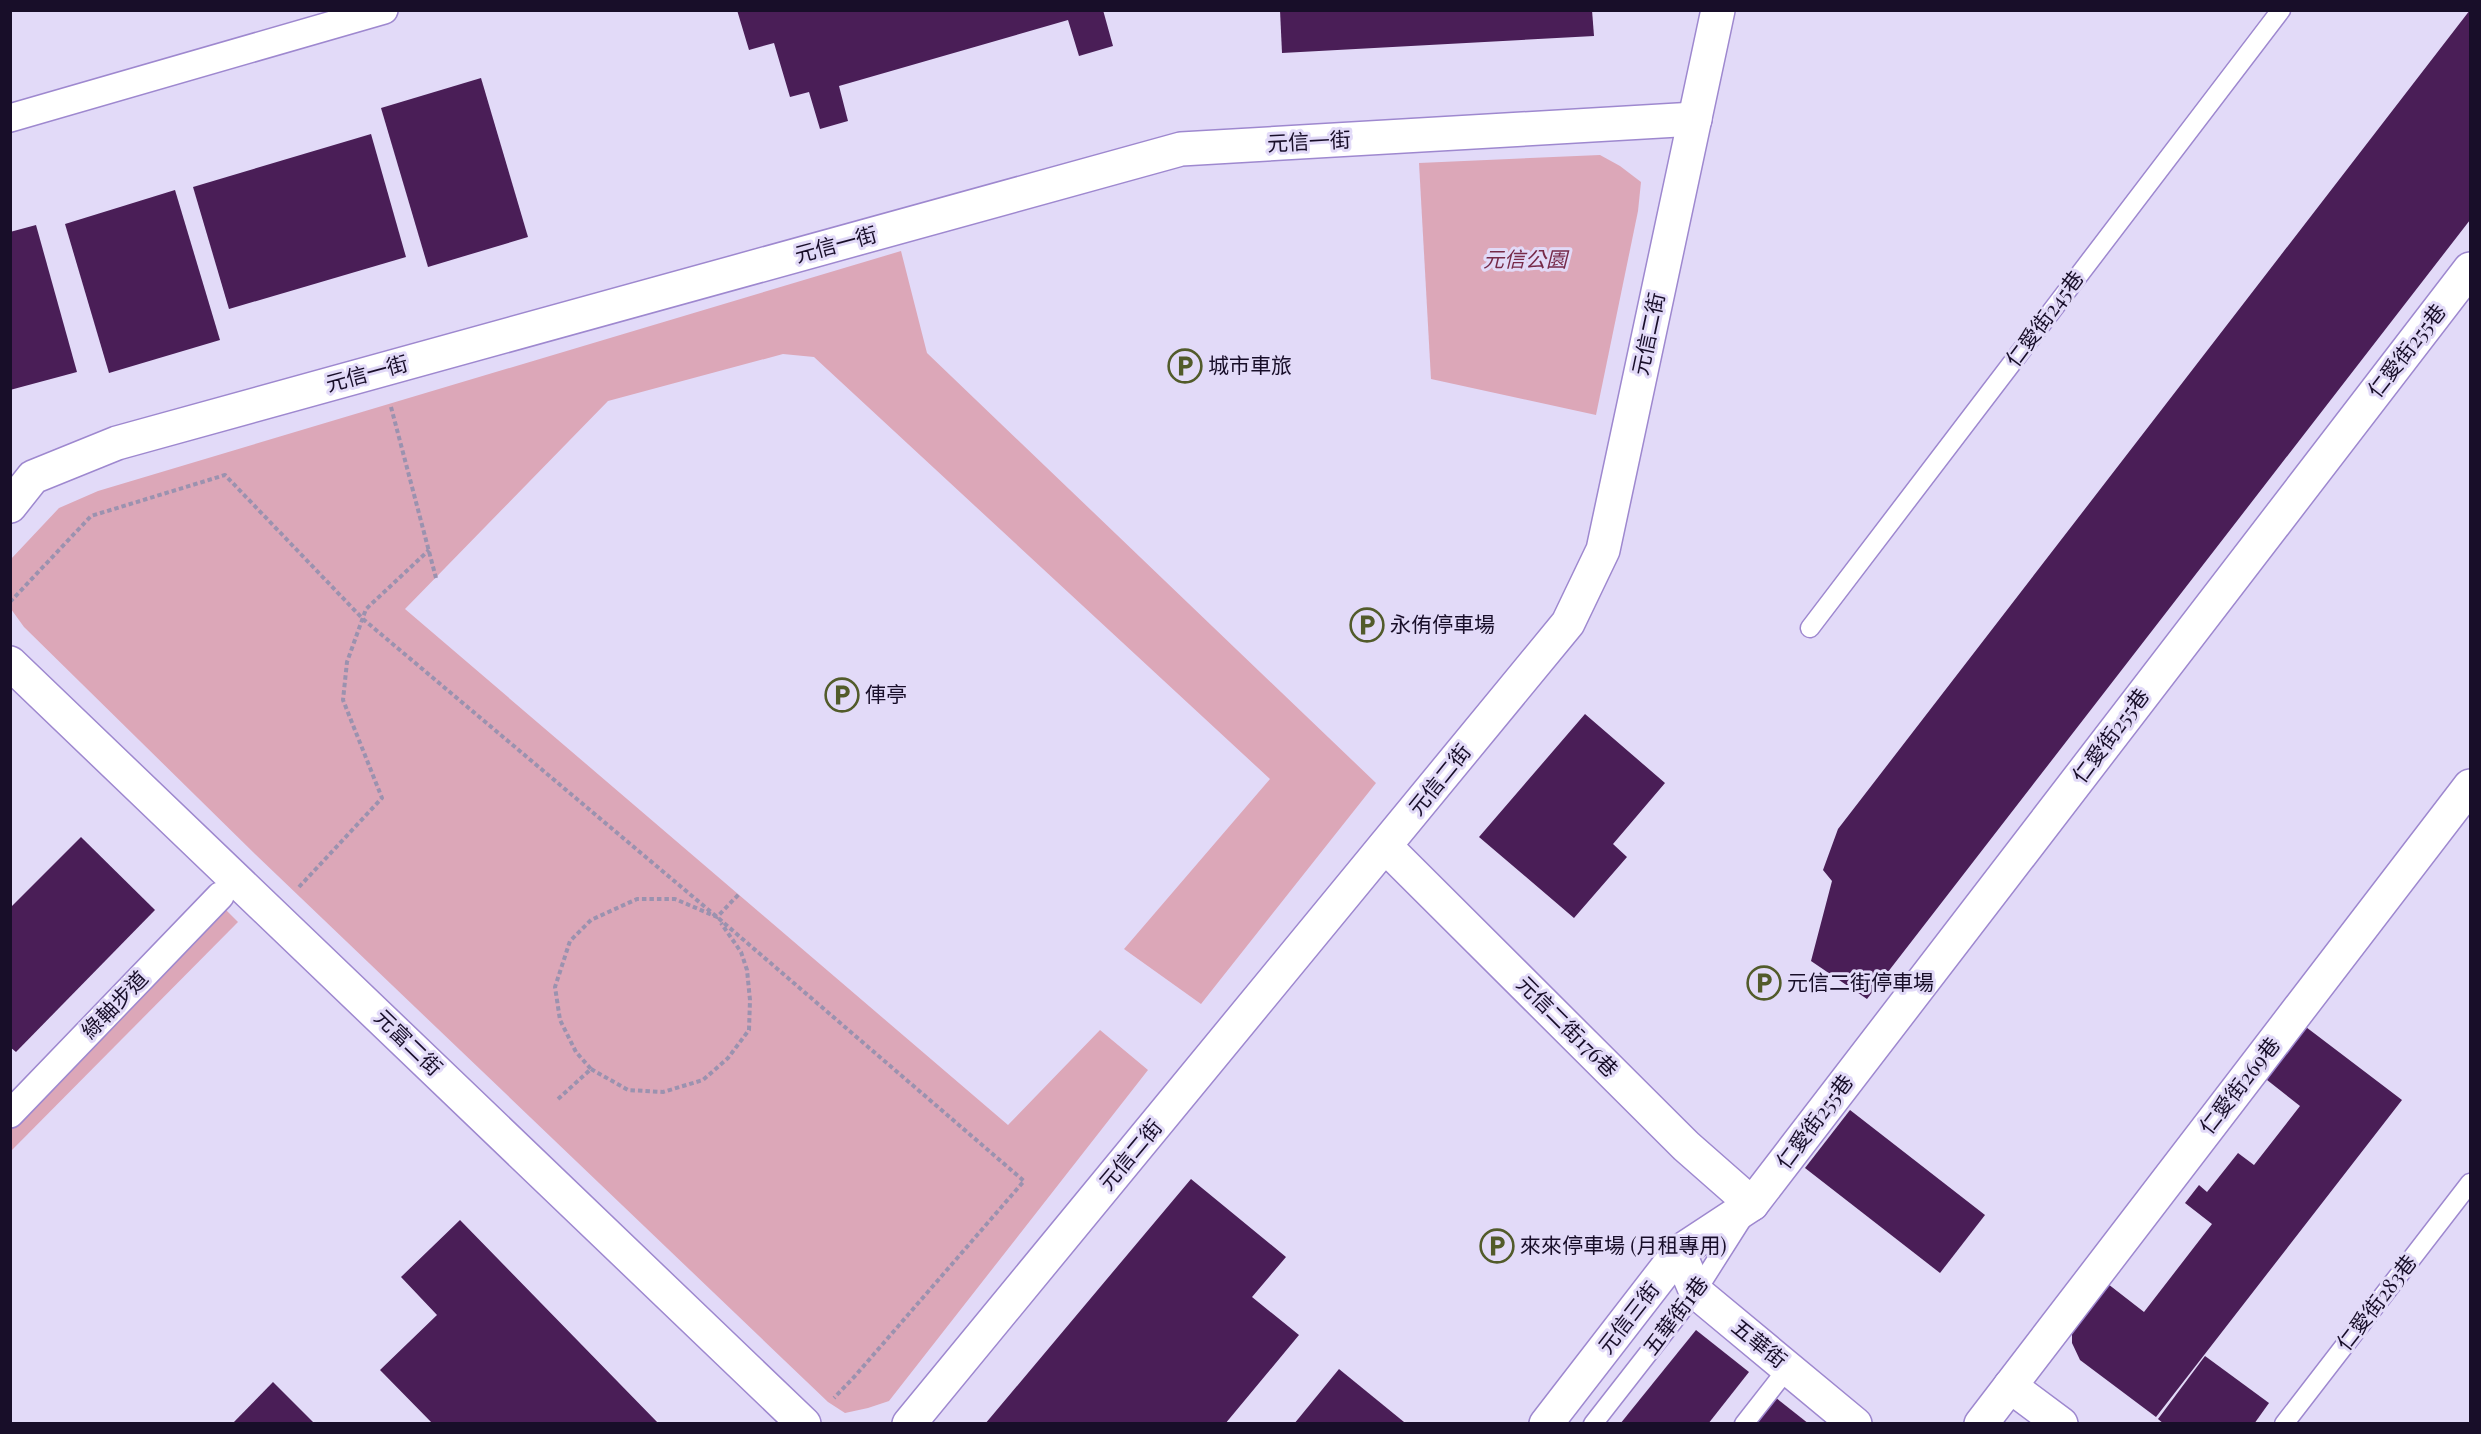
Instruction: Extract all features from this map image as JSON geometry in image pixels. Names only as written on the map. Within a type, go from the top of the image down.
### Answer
[{"type":"street","points":[[10,118],[384,10]]},
{"type":"street","name":"元信二街","points":[[909,1424],[1568,623],[1603,550],[1718,10]]},
{"type":"street","name":"元信一街","points":[[10,506],[33,477],[117,443],[1181,149],[1695,119]]},
{"type":"street","name":"仁愛街255巷","points":[[1752,1204],[2470,269]]},
{"type":"street","name":"元富二街","points":[[10,663],[804,1424]]},
{"type":"street","name":"仁愛街269巷","points":[[2010,1386],[2470,786]]},
{"type":"street","name":"元信二街176巷","points":[[1385,846],[1686,1146],[1752,1204]]},
{"type":"street","name":"綠軸步道","points":[[10,1114],[220,896]]},
{"type":"street","name":"元信三街","points":[[1546,1424],[1679,1252],[1752,1204]]},
{"type":"street","name":"五華街","points":[[1679,1252],[1696,1292],[1855,1424]]},
{"type":"street","points":[[1981,1424],[2010,1386],[2061,1424]]},
{"type":"lane","name":"仁愛街245巷","points":[[1810,628],[2281,10]]},
{"type":"lane","name":"仁愛街283巷","points":[[2284,1424],[2470,1183]]},
{"type":"lane","name":"五華街1巷","points":[[1593,1424],[1696,1292],[1752,1204]]},
{"type":"lane","points":[[1744,1424],[1788,1368]]},
{"type":"path","points":[[391,406],[436,578]]},
{"type":"path","points":[[10,602],[91,516],[225,476],[363,619],[717,917],[1024,1181],[863,1368],[831,1401]]},
{"type":"path","points":[[297,889],[382,798],[343,700],[347,662],[366,609],[429,550]]},
{"type":"path","points":[[717,917],[740,893]]},
{"type":"path","points":[[637,899],[675,899],[717,917],[741,952],[747,970],[750,1000],[749,1030],[728,1059],[703,1080],[663,1092],[628,1090],[591,1069],[576,1052],[560,1020],[555,987],[570,941],[591,920],[637,899]]},
{"type":"path","points":[[558,1098],[591,1069]]},
{"type":"green space","name":"元信公園","points":[[1600,155],[1620,166],[1641,182],[1638,211],[1596,415],[1431,379],[1419,163]]},
{"type":"green space","points":[[901,251],[927,353],[1376,783],[1201,1004],[1124,949],[1270,779],[814,357],[783,354],[608,401],[405,609],[1008,1125],[1100,1030],[1148,1070],[889,1401],[845,1413],[828,1402],[255,854],[24,627],[11,609],[11,559],[59,508],[98,491]]},
{"type":"green space","points":[[208,892],[238,922],[11,1151],[11,1095]]},
{"type":"building","points":[[737,10],[1103,10],[1113,46],[1079,56],[1068,20],[839,86],[848,121],[820,129],[809,92],[790,97],[774,43],[749,50]]},
{"type":"building","points":[[1280,10],[1592,10],[1594,36],[1282,53]]},
{"type":"building","points":[[2470,10],[2470,220],[1867,999],[1811,961],[1832,881],[1823,870],[1838,829]]},
{"type":"building","points":[[481,78],[528,237],[428,267],[381,108]]},
{"type":"building","points":[[371,134],[406,257],[229,309],[193,187]]},
{"type":"building","points":[[175,190],[220,340],[109,373],[65,224]]},
{"type":"building","points":[[36,225],[77,372],[10,390],[10,232]]},
{"type":"building","points":[[1585,714],[1665,783],[1613,844],[1627,857],[1574,918],[1479,837]]},
{"type":"building","points":[[81,837],[155,910],[16,1052],[10,1047],[10,908]]},
{"type":"building","points":[[2302,1024],[2402,1100],[2156,1417],[2080,1360],[2072,1343],[2072,1330],[2108,1284],[2144,1312],[2212,1224],[2185,1203],[2199,1185],[2207,1192],[2238,1153],[2254,1165],[2300,1106],[2262,1076]]},
{"type":"building","points":[[1850,1110],[1985,1215],[1940,1273],[1805,1168]]},
{"type":"building","points":[[1191,1179],[1286,1257],[1252,1297],[1299,1335],[1225,1424],[985,1424]]},
{"type":"building","points":[[460,1220],[659,1424],[433,1424],[380,1370],[437,1315],[401,1277]]},
{"type":"building","points":[[1696,1330],[1749,1372],[1708,1424],[1620,1424]]},
{"type":"building","points":[[2205,1356],[2269,1403],[2254,1424],[2164,1424],[2158,1419]]},
{"type":"building","points":[[1339,1369],[1404,1422],[1403,1424],[1294,1424]]},
{"type":"building","points":[[273,1382],[315,1424],[232,1424]]},
{"type":"building","points":[[1775,1397],[1809,1424],[1753,1424]]},
{"type":"place","name":"城市車旅","points":[[1185,366]]},
{"type":"place","name":"永侑停車場","points":[[1367,625]]},
{"type":"place","name":"俥亭","points":[[842,695]]},
{"type":"place","name":"元信二街停車場","points":[[1764,983]]},
{"type":"place","name":"來來停車場 (月租專用)","points":[[1497,1246]]}]
